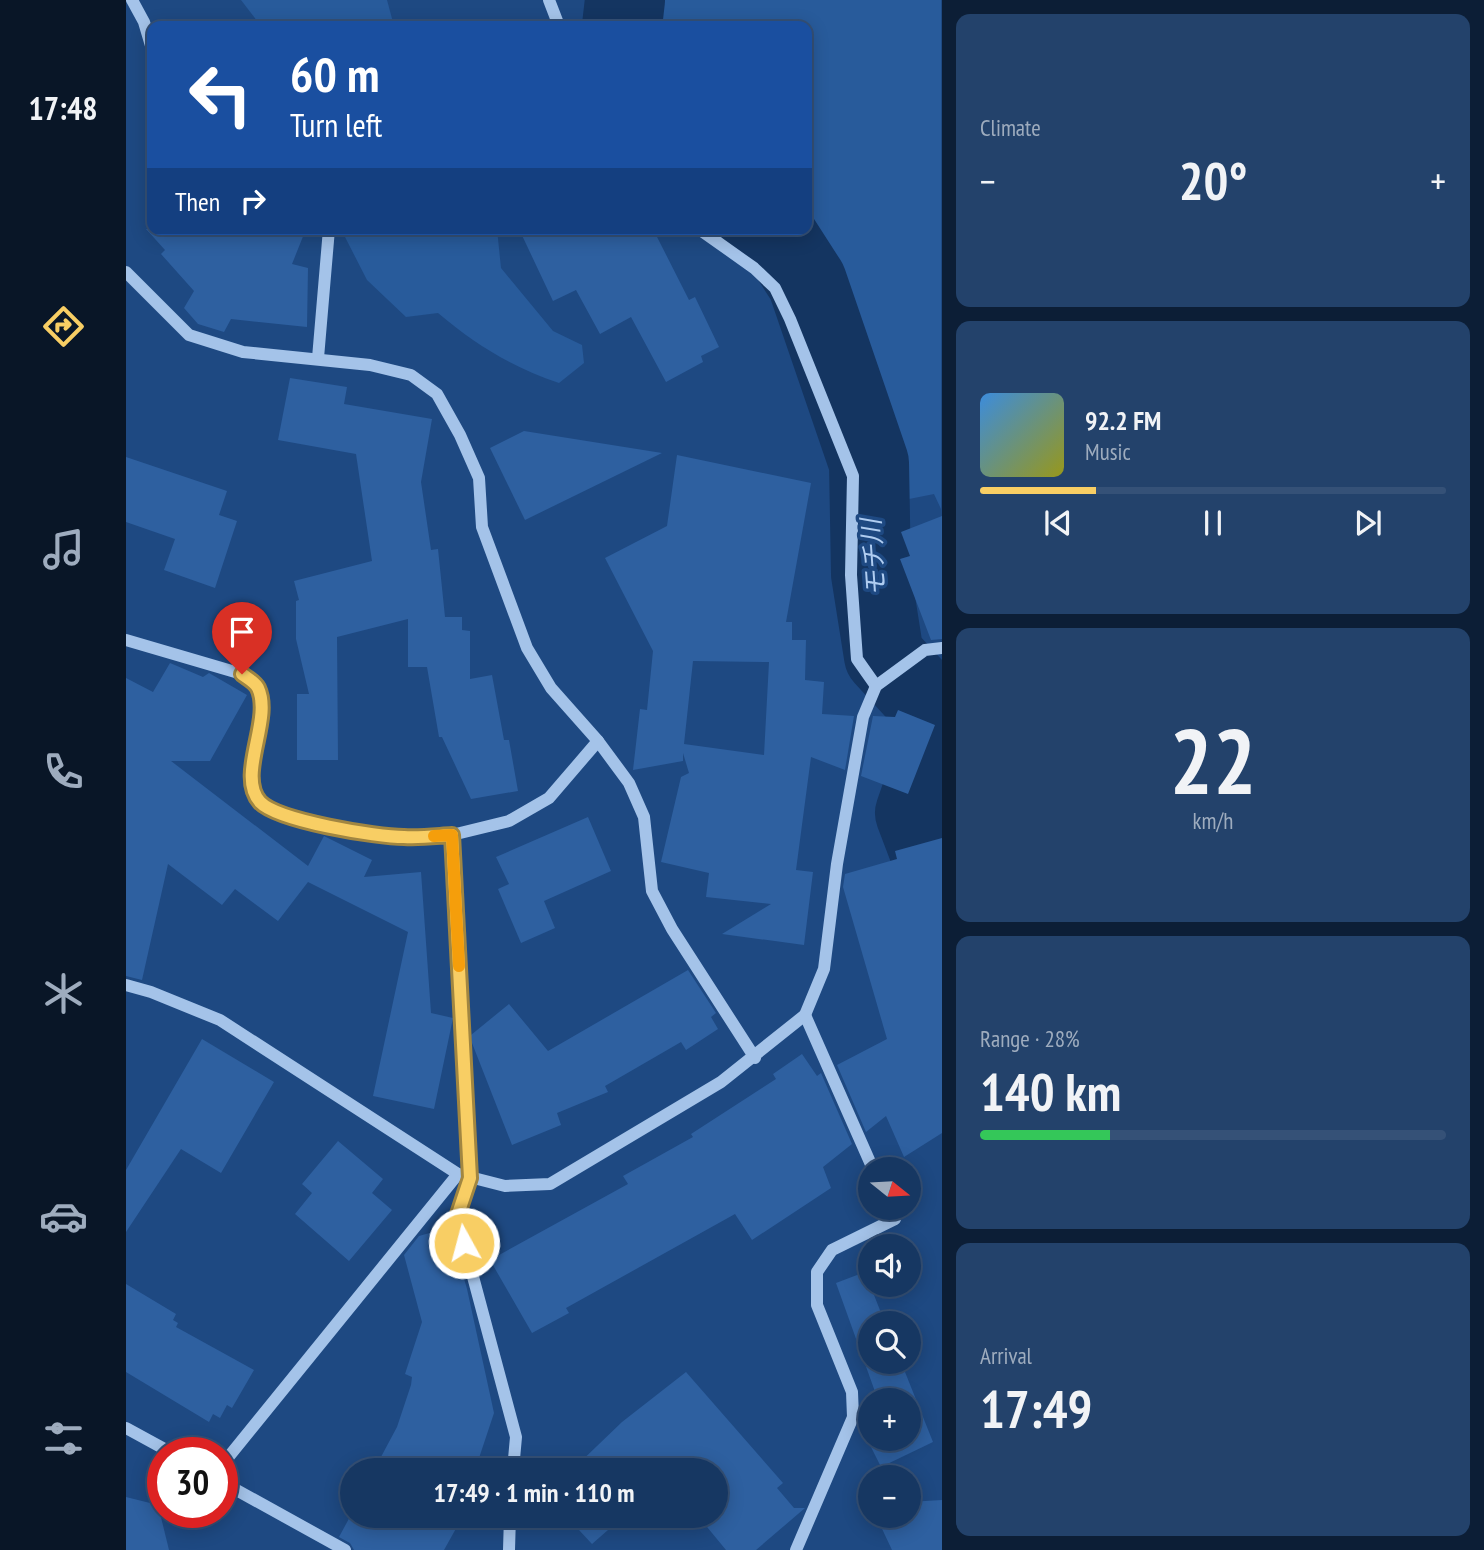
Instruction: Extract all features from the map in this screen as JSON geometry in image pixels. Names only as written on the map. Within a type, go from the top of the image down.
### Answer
[{"type":"street","points":[[132,0],[147,32]]},
{"type":"street","points":[[549,0],[557,21]]},
{"type":"street","points":[[317,358],[328,235]]},
{"type":"street","points":[[707,235],[754,268],[775,288],[853,476],[851,575],[858,659],[876,686]]},
{"type":"street","points":[[126,271],[189,335],[243,352],[370,365],[411,375],[437,394],[460,435],[478,478],[482,527],[527,648],[551,688],[598,741],[629,783],[644,817],[652,891],[672,929],[755,1058]]},
{"type":"street","points":[[126,640],[242,674],[257,685],[262,703],[251,780],[260,802],[284,816],[316,824],[402,838],[452,835],[509,821],[549,798],[598,741]]},
{"type":"street","points":[[126,985],[151,992],[220,1020],[464,1176],[505,1186],[550,1184],[721,1082],[755,1058],[805,1015],[824,969],[850,785],[863,718],[876,686],[925,650],[942,648]]},
{"type":"street","points":[[452,835],[464,1176],[457,1217],[516,1437],[514,1458]]},
{"type":"street","points":[[805,1015],[868,1157]]},
{"type":"street","points":[[238,1446],[464,1176]]},
{"type":"street","points":[[796,1550],[853,1417],[852,1392],[817,1305],[817,1272],[832,1250],[893,1220]]},
{"type":"street","points":[[126,1427],[147,1439]]},
{"type":"street","points":[[238,1491],[345,1550]]},
{"type":"street","points":[[509,1550],[510,1528]]},
{"type":"shaded area","points":[[241,0],[387,0],[393,21],[257,21]]},
{"type":"shaded area","points":[[651,0],[941,0],[941,509],[934,494],[889,503],[881,436],[804,235],[812,235],[812,21],[642,21]]},
{"type":"shaded area","points":[[498,235],[501,268],[553,331],[582,345],[584,363],[559,383],[495,354],[438,313],[406,317],[367,280],[345,237]]},
{"type":"building","points":[[151,235],[304,235],[292,264],[308,268],[307,327],[231,319],[224,332],[198,324],[184,308],[194,291],[161,254],[165,250]]},
{"type":"building","points":[[522,235],[656,235],[689,300],[695,297],[719,347],[701,356],[703,362],[666,382],[631,317],[600,334],[576,290],[553,301]]},
{"type":"building","points":[[290,378],[347,387],[344,404],[432,419],[421,482],[431,550],[438,549],[445,617],[462,617],[462,630],[470,631],[470,679],[492,675],[504,740],[509,740],[518,791],[471,799],[442,737],[439,737],[427,667],[408,667],[408,619],[337,637],[338,760],[297,760],[297,694],[309,694],[296,639],[296,601],[299,600],[294,581],[372,561],[356,454],[278,440]]},
{"type":"building","points":[[524,431],[662,453],[525,520],[490,448]]},
{"type":"building","points":[[677,455],[811,483],[786,622],[792,622],[792,640],[806,640],[805,680],[824,682],[822,714],[854,716],[845,770],[811,757],[796,870],[813,872],[804,945],[722,934],[771,904],[706,897],[709,873],[661,862],[681,777],[689,773],[683,753],[683,761],[633,770],[640,709],[647,710],[653,651],[605,558],[667,526]],"holes":[[[693,661],[769,662],[764,755],[684,744]]]},
{"type":"building","points":[[126,457],[227,491],[219,515],[237,521],[215,588],[164,570],[175,539],[126,522]]},
{"type":"building","points":[[942,516],[942,639],[931,640],[900,559],[910,556],[901,532]]},
{"type":"building","points":[[170,663],[203,677],[209,673],[247,695],[210,761],[171,761],[308,866],[324,836],[372,860],[364,877],[421,872],[431,1013],[453,1018],[434,1109],[373,1096],[408,932],[308,882],[278,921],[235,889],[222,905],[168,864],[142,980],[126,976],[126,678],[153,692]]},
{"type":"building","points":[[898,710],[935,725],[908,794],[861,776],[873,716],[895,717]]},
{"type":"building","points":[[588,817],[611,871],[544,901],[555,928],[521,943],[498,889],[509,884],[496,857]]},
{"type":"building","points":[[942,838],[942,1133],[904,1157],[886,1116],[866,1132],[837,1065],[887,1039],[843,887],[845,874],[897,859],[895,851]]},
{"type":"building","points":[[688,970],[716,1013],[711,1017],[718,1029],[686,1050],[681,1042],[605,1086],[608,1092],[557,1113],[561,1125],[512,1145],[471,1035],[509,1004],[548,1051]]},
{"type":"building","points":[[202,1039],[274,1082],[221,1173],[181,1149],[126,1232],[126,1170]]},
{"type":"building","points":[[802,1054],[817,1076],[821,1073],[852,1144],[823,1167],[831,1188],[752,1240],[735,1214],[566,1308],[569,1313],[532,1333],[490,1260],[628,1184],[623,1176],[693,1137],[691,1134],[776,1079],[773,1074]]},
{"type":"building","points":[[338,1141],[383,1179],[372,1193],[392,1210],[349,1261],[295,1214],[312,1193],[302,1184]]},
{"type":"building","points":[[447,1228],[460,1277],[463,1275],[467,1289],[494,1413],[479,1458],[380,1458],[397,1427],[411,1385],[412,1377],[405,1374],[422,1322],[404,1255],[419,1236]]},
{"type":"building","points":[[858,1275],[858,1297],[875,1297],[880,1311],[858,1311],[858,1344],[836,1283]]},
{"type":"building","points":[[126,1284],[176,1314],[173,1320],[178,1323],[176,1327],[254,1370],[232,1408],[227,1405],[220,1418],[213,1414],[209,1422],[126,1372]]},
{"type":"building","points":[[686,1372],[783,1483],[777,1488],[794,1508],[805,1508],[756,1550],[726,1550],[708,1528],[728,1528],[728,1458],[584,1458],[622,1422]]},
{"type":"building","points":[[869,1374],[906,1374],[911,1388],[874,1388]]},
{"type":"building","points":[[921,1412],[933,1442],[921,1448]]},
{"type":"building","points":[[873,1451],[914,1451],[885,1465],[880,1465]]},
{"type":"building","points":[[126,1497],[147,1502],[147,1528],[164,1528],[169,1550],[126,1550]]},
{"type":"building","points":[[942,1500],[942,1550],[892,1550],[882,1528],[921,1528],[921,1501]]},
{"type":"building","points":[[344,1528],[456,1528],[444,1550],[354,1550],[350,1543],[339,1537]]},
{"type":"building","points":[[577,1528],[610,1528],[592,1544]]},
{"type":"waterway","name":"モチ川","points":[[623,21],[625,0]]},
{"type":"waterway","name":"モチ川","points":[[774,235],[778,237],[807,282],[869,463],[871,574],[884,656],[941,718],[941,738],[915,813],[942,884]]},
{"type":"slow traffic","points":[[434,836],[452,835],[459,966]]},
{"type":"route","points":[[242,674],[257,685],[262,703],[251,780],[260,802],[284,816],[316,824],[402,838],[452,835],[470,1178],[457,1217],[464,1243]]}]
